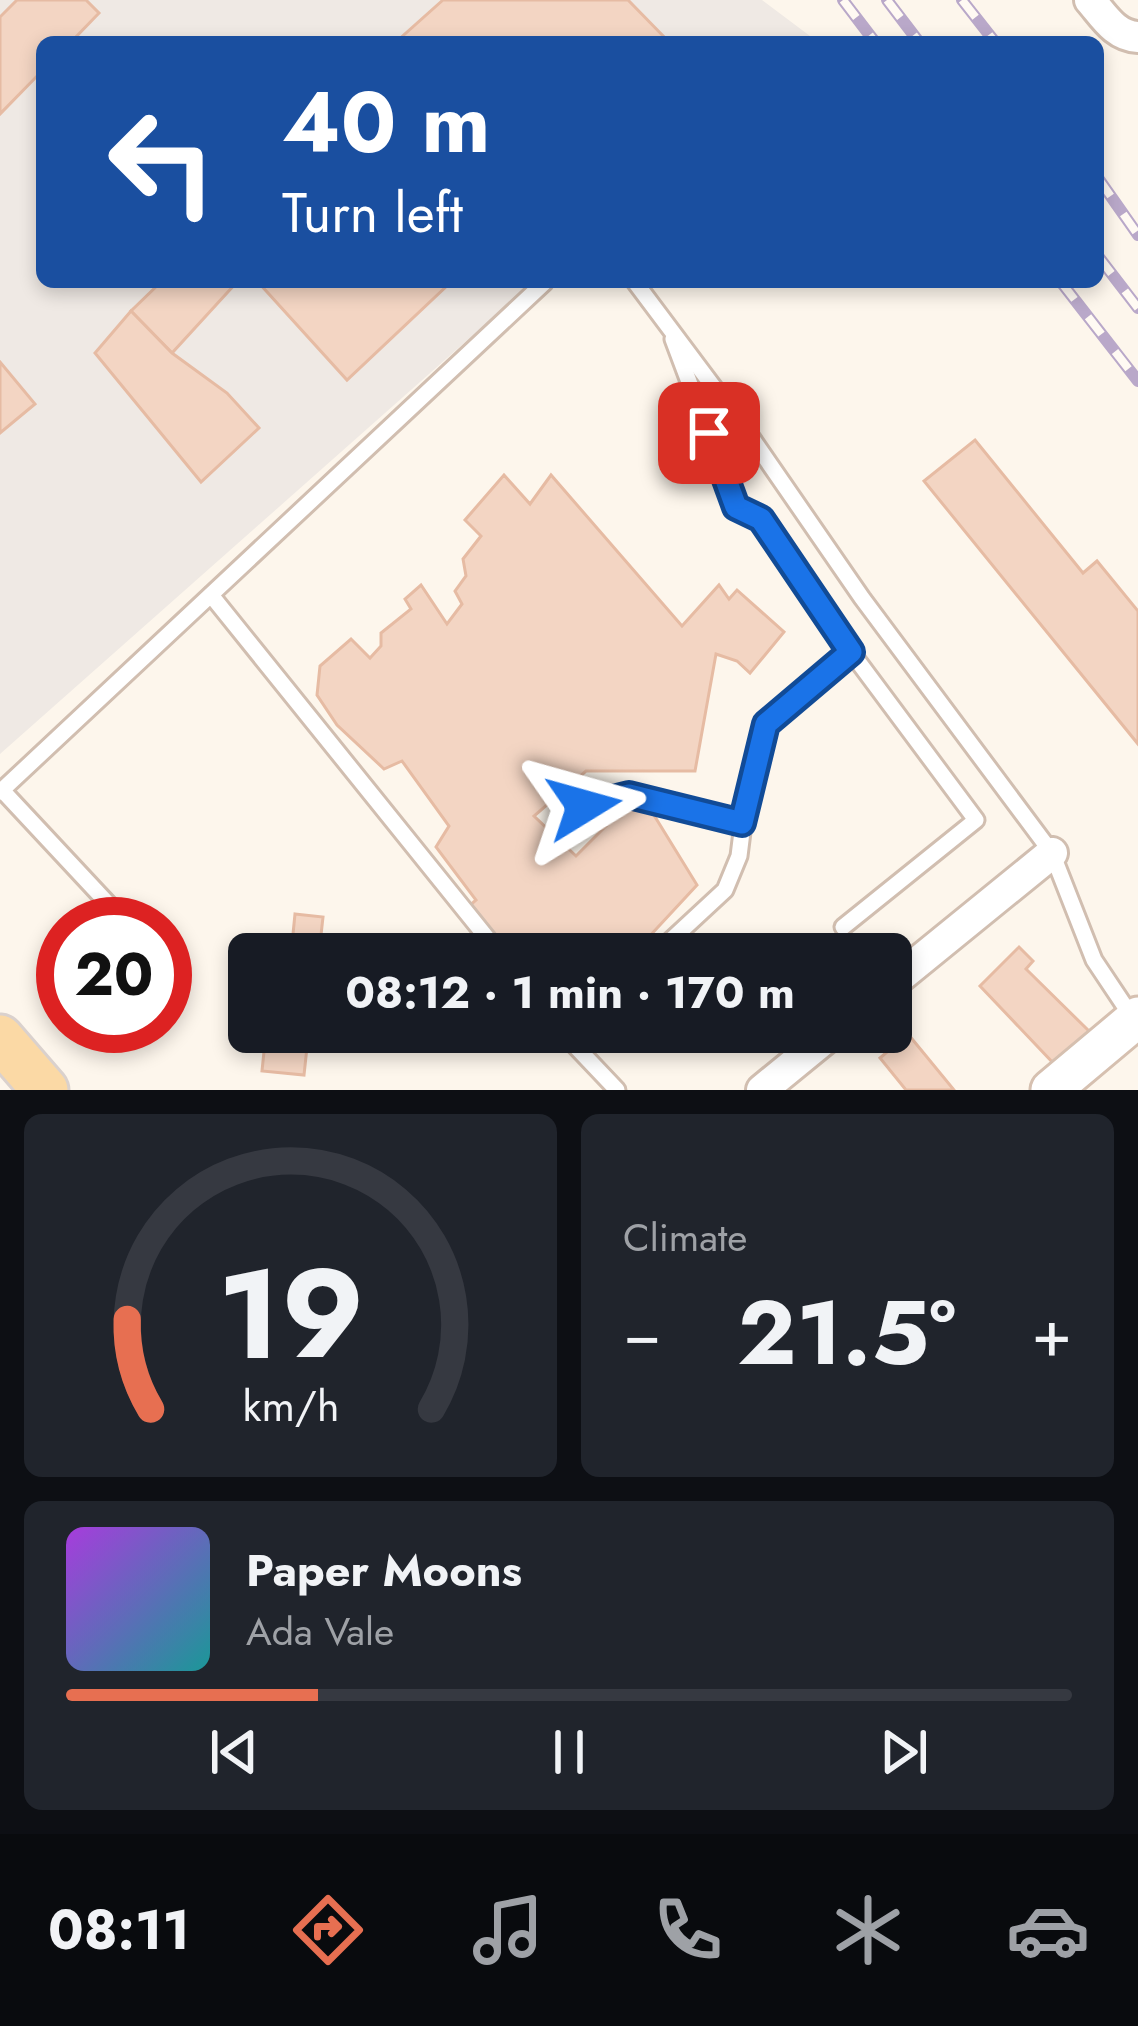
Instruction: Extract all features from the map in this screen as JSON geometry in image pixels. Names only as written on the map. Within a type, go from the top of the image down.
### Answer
[{"type":"main road","points":[[1051,1090],[1136,1019]]},
{"type":"main road","points":[[0,1037],[45,1090]]},
{"type":"street","points":[[1090,0],[1114,28],[1138,37]]},
{"type":"street","points":[[912,967],[1052,854]]},
{"type":"street","points":[[762,1090],[807,1053]]},
{"type":"lane","points":[[101,897],[1,791],[539,288]]},
{"type":"lane","points":[[640,288],[1052,854],[1094,960],[1136,1019]]},
{"type":"lane","points":[[667,322],[736,507],[761,519],[851,652],[976,820],[843,927]]},
{"type":"lane","points":[[211,595],[483,933]]},
{"type":"lane","points":[[679,933],[725,890],[740,856],[742,823],[766,724],[851,652]]},
{"type":"lane","points":[[584,806],[629,795],[742,823]]},
{"type":"lane","points":[[584,1053],[617,1090]]},
{"type":"shaded area","points":[[0,0],[762,0],[810,36],[36,36],[36,288],[526,288],[0,754]]},
{"type":"building","points":[[17,0],[86,0],[99,13],[77,36],[36,36],[36,77],[0,114],[0,17]]},
{"type":"building","points":[[443,0],[628,0],[663,36],[403,36]]},
{"type":"building","points":[[155,288],[232,288],[172,353],[131,311]]},
{"type":"building","points":[[263,288],[445,288],[347,380]]},
{"type":"building","points":[[131,311],[172,353],[227,393],[259,428],[201,482],[95,353]]},
{"type":"building","points":[[0,362],[35,404],[0,433]]},
{"type":"building","points":[[975,440],[1083,573],[1097,561],[1138,611],[1138,744],[924,481]]},
{"type":"building","points":[[504,475],[530,504],[551,475],[682,626],[719,585],[729,599],[737,590],[784,632],[750,673],[737,661],[716,654],[695,771],[586,771],[534,816],[576,856],[623,809],[652,812],[697,885],[652,933],[492,933],[468,907],[476,900],[436,847],[449,826],[402,761],[384,769],[337,725],[317,695],[320,666],[351,639],[370,658],[381,646],[381,633],[411,609],[405,599],[421,585],[447,624],[462,604],[455,591],[466,576],[463,559],[481,536],[465,520]]},
{"type":"building","points":[[295,914],[323,917],[321,933],[293,933]]},
{"type":"building","points":[[1019,947],[1033,961],[1026,969],[1091,1033],[1057,1067],[980,986]]},
{"type":"building","points":[[912,1039],[954,1090],[906,1090],[880,1058],[886,1053],[912,1053]]},
{"type":"building","points":[[264,1053],[306,1053],[304,1075],[262,1071]]},
{"type":"railway","points":[[843,0],[870,36]]},
{"type":"railway","points":[[887,0],[914,36]]},
{"type":"railway","points":[[962,0],[990,36]]},
{"type":"railway","points":[[1104,187],[1138,235]]},
{"type":"railway","points":[[1104,264],[1138,308]]},
{"type":"railway","points":[[1066,288],[1138,381]]},
{"type":"route","points":[[584,806],[629,795],[742,823],[766,724],[851,652],[761,519],[736,507],[709,433]]}]
